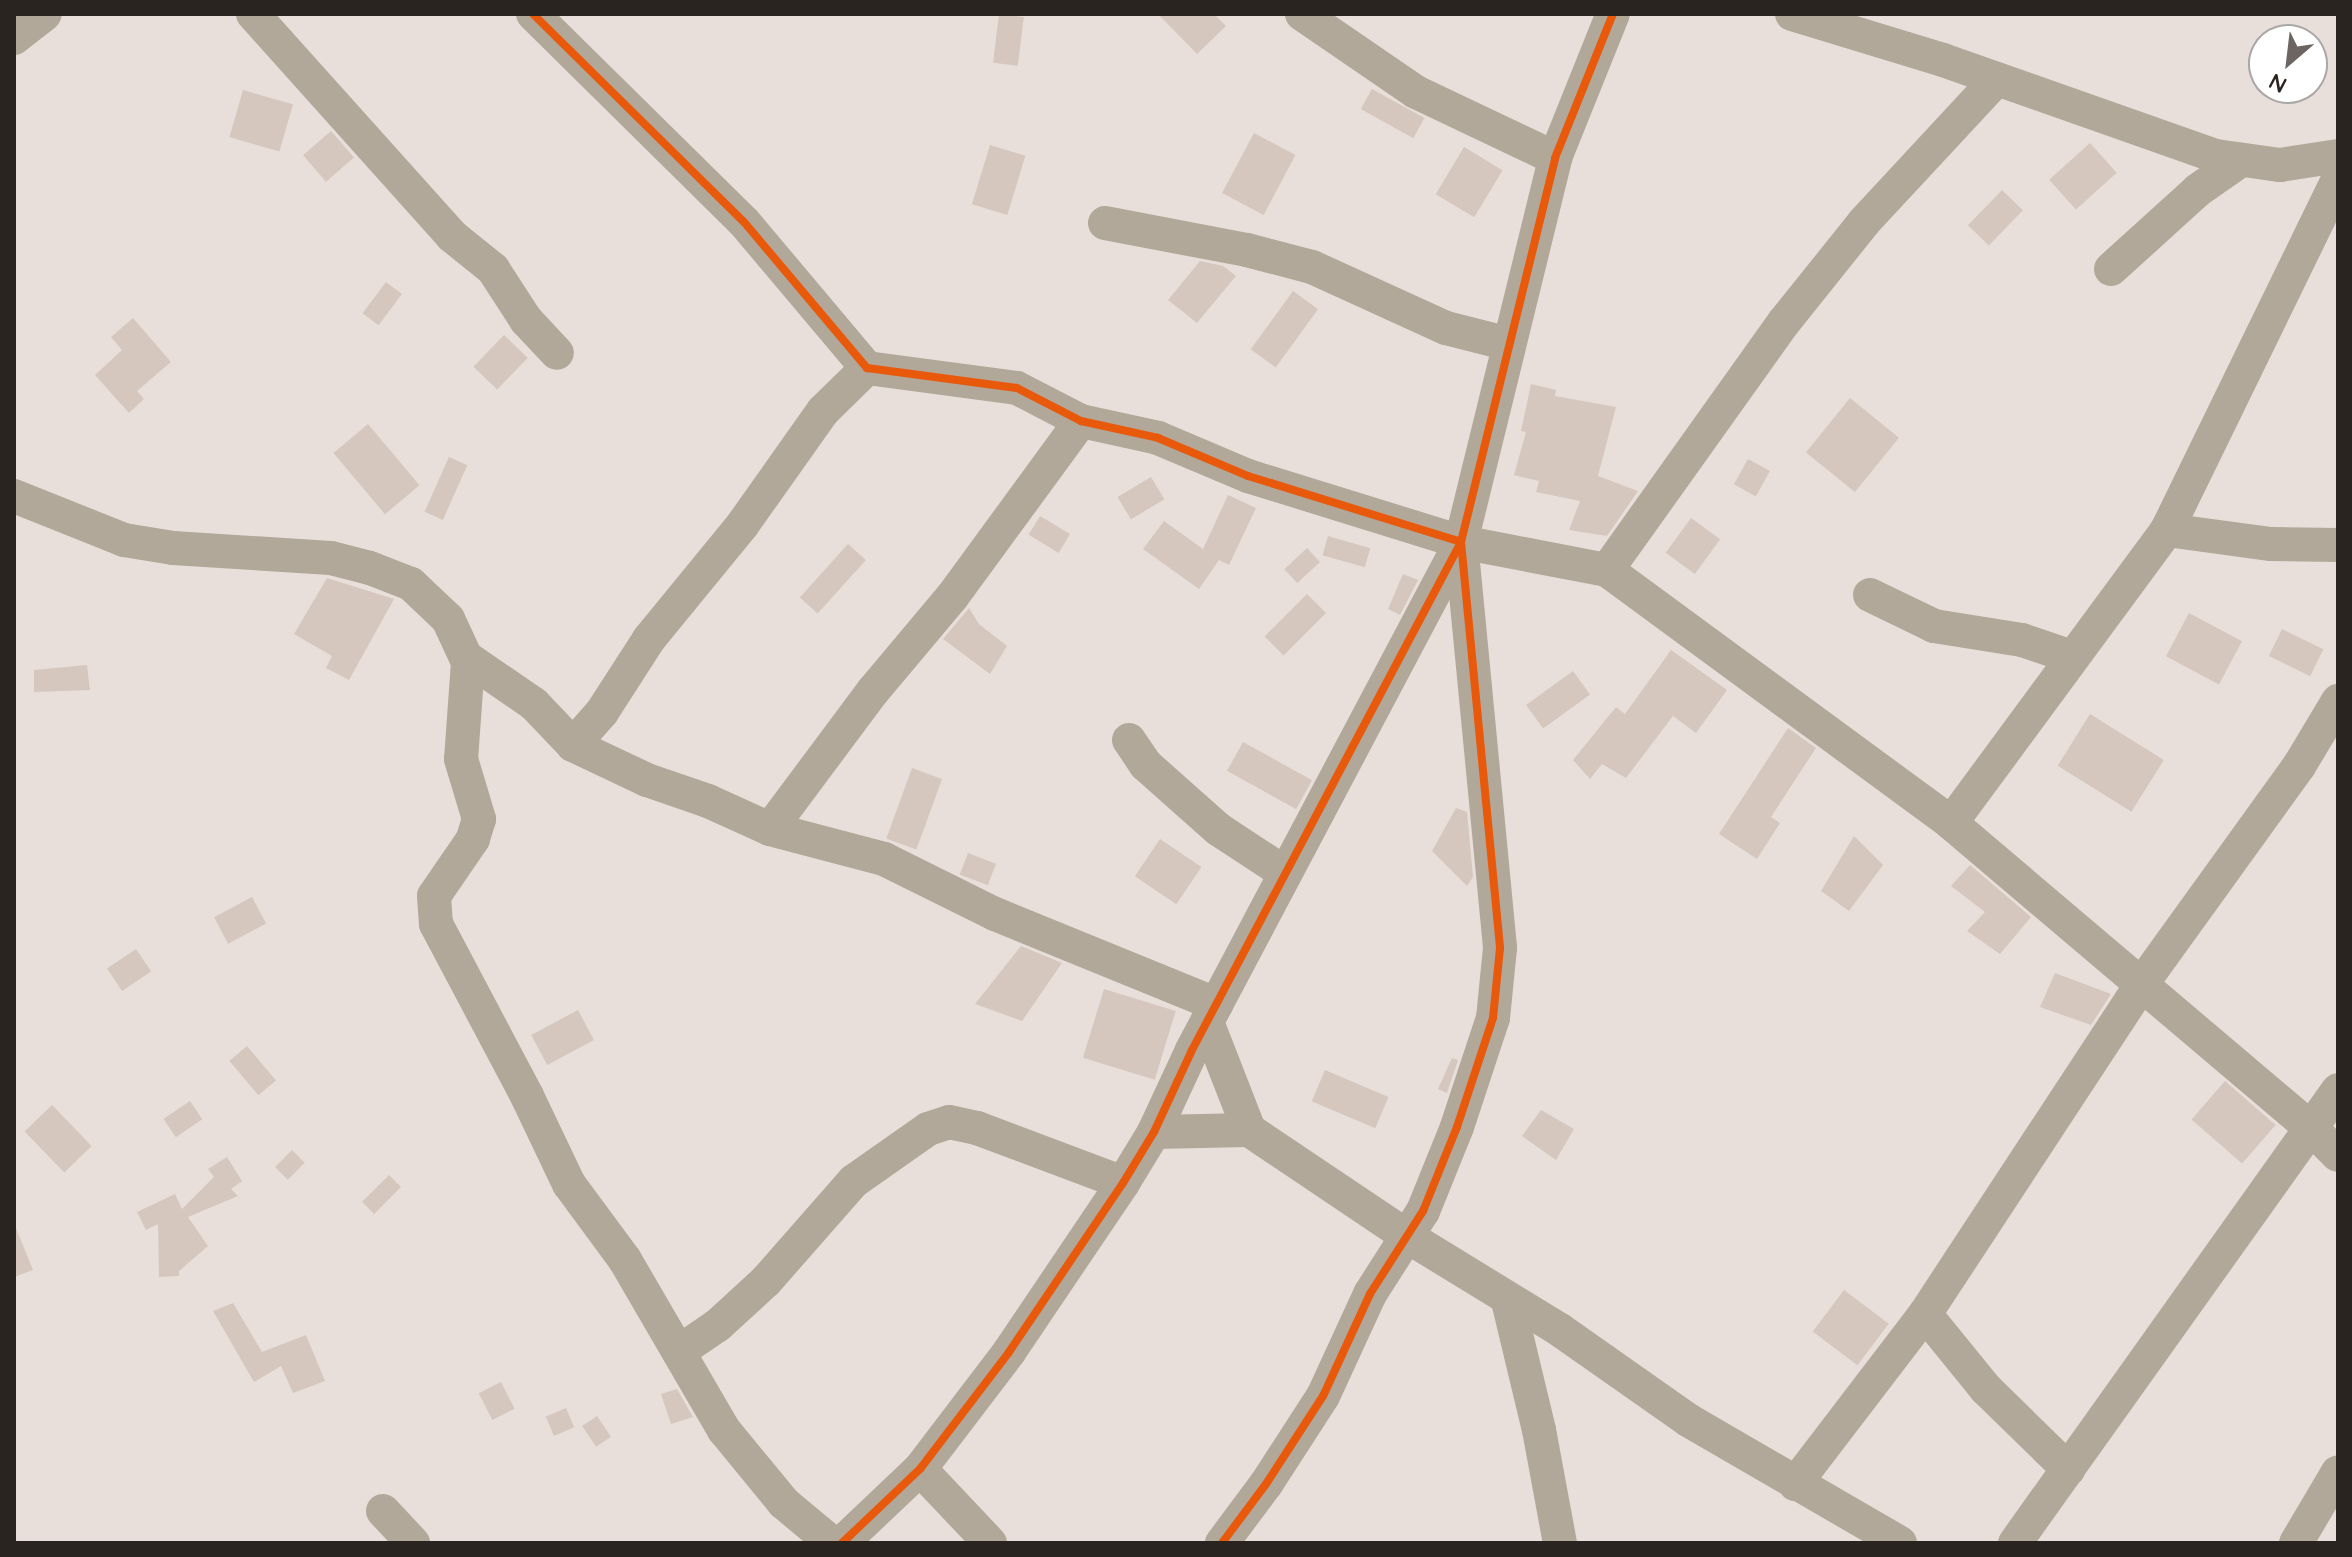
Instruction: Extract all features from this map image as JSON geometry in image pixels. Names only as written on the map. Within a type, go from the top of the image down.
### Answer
[{"type":"street","points":[[14,38],[45,14]]},
{"type":"street","points":[[253,14],[452,236],[493,269],[526,320],[557,353]]},
{"type":"street","points":[[533,14],[744,222],[867,368],[1017,388],[1081,421],[1158,438],[1277,486],[1461,542],[1607,570],[1951,823],[2311,1128],[2338,1155]]},
{"type":"street","points":[[1302,14],[1416,92],[1555,158]]},
{"type":"street","points":[[842,1543],[920,1469],[1009,1352],[1123,1183],[1154,1132],[1211,1013],[1461,542],[1555,158],[1613,14]]},
{"type":"street","points":[[1792,14],[1997,79],[2216,156],[2280,165],[2338,156]]},
{"type":"street","points":[[1607,570],[1824,272],[1864,222],[1997,79]]},
{"type":"street","points":[[2111,269],[2198,190],[2241,160]]},
{"type":"street","points":[[1951,823],[2167,530],[2338,180]]},
{"type":"street","points":[[1105,223],[1247,250],[1312,267],[1446,328],[1509,344]]},
{"type":"street","points":[[573,745],[602,712],[649,639],[743,524],[823,411],[867,368]]},
{"type":"street","points":[[770,829],[873,691],[952,597],[1081,421]]},
{"type":"street","points":[[14,496],[124,540],[173,548],[331,558],[395,576],[419,590],[456,631],[467,658],[461,759],[479,819],[473,839],[433,899],[436,924],[527,1096],[569,1184],[625,1260],[724,1430],[784,1503],[832,1543]]},
{"type":"street","points":[[2167,530],[2271,544],[2338,545]]},
{"type":"street","points":[[1222,1543],[1266,1484],[1323,1396],[1370,1294],[1423,1211],[1457,1127],[1489,1032],[1500,948],[1461,542]]},
{"type":"street","points":[[1870,595],[1934,626],[2022,640],[2072,657]]},
{"type":"street","points":[[467,658],[534,704],[573,745],[647,780],[708,801],[770,829],[884,859],[995,914],[1211,1013],[1249,1130]]},
{"type":"street","points":[[1795,1484],[1925,1314],[2141,985],[2299,766],[2338,701]]},
{"type":"street","points":[[1129,740],[1146,765],[1218,829],[1285,873]]},
{"type":"street","points":[[2015,1543],[2338,1090]]},
{"type":"street","points":[[680,1351],[718,1325],[766,1281],[854,1181],[928,1129],[949,1122],[977,1128],[1123,1183]]},
{"type":"street","points":[[1154,1132],[1249,1130],[1405,1235],[1508,1301],[1560,1330],[1699,1427],[1900,1543]]},
{"type":"street","points":[[1508,1301],[1539,1430],[1560,1543]]},
{"type":"street","points":[[1925,1314],[1986,1389],[2068,1469]]},
{"type":"street","points":[[920,1469],[990,1543]]},
{"type":"street","points":[[2296,1543],[2338,1472]]},
{"type":"street","points":[[383,1511],[413,1543]]},
{"type":"building","points":[[999,14],[1024,17],[1018,66],[993,63]]},
{"type":"building","points":[[1158,14],[1214,14],[1226,26],[1197,54]]},
{"type":"building","points":[[1372,89],[1424,118],[1413,138],[1361,109]]},
{"type":"building","points":[[243,90],[293,104],[279,151],[229,137]]},
{"type":"building","points":[[331,131],[354,157],[326,182],[303,155]]},
{"type":"building","points":[[1254,133],[1295,155],[1264,215],[1222,193]]},
{"type":"building","points":[[2090,143],[2117,173],[2076,210],[2049,180]]},
{"type":"building","points":[[990,145],[1025,156],[1007,215],[972,204]]},
{"type":"building","points":[[1464,147],[1503,170],[1474,217],[1436,194]]},
{"type":"building","points":[[2002,190],[2023,210],[1989,245],[1968,225]]},
{"type":"building","points":[[1200,261],[1223,266],[1236,276],[1197,323],[1168,300]]},
{"type":"building","points":[[386,282],[402,294],[379,325],[363,313]]},
{"type":"building","points":[[1293,291],[1318,309],[1276,367],[1251,349]]},
{"type":"building","points":[[133,318],[171,362],[137,391],[144,399],[129,413],[95,375],[122,350],[111,337]]},
{"type":"building","points":[[504,335],[528,358],[497,390],[473,367]]},
{"type":"building","points":[[1531,384],[1556,390],[1555,396],[1616,407],[1598,476],[1638,491],[1607,536],[1569,530],[1580,501],[1536,492],[1539,481],[1514,475],[1526,432],[1521,431]]},
{"type":"building","points":[[1850,398],[1899,438],[1855,492],[1806,452]]},
{"type":"building","points":[[368,424],[419,485],[385,514],[334,453]]},
{"type":"building","points":[[449,457],[467,465],[443,520],[425,512]]},
{"type":"building","points":[[1748,459],[1770,471],[1756,496],[1734,484]]},
{"type":"building","points":[[1151,477],[1164,499],[1131,519],[1118,497]]},
{"type":"building","points":[[1228,495],[1256,508],[1229,565],[1219,560],[1199,589],[1143,549],[1164,521],[1203,549]]},
{"type":"building","points":[[1040,516],[1070,534],[1059,553],[1029,535]]},
{"type":"building","points":[[1691,518],[1720,539],[1695,574],[1666,553]]},
{"type":"building","points":[[1328,536],[1370,548],[1365,567],[1322,555]]},
{"type":"building","points":[[848,544],[866,560],[818,614],[800,598]]},
{"type":"building","points":[[1307,548],[1320,562],[1297,583],[1284,569]]},
{"type":"building","points":[[1403,574],[1418,580],[1400,615],[1388,609]]},
{"type":"building","points":[[327,578],[394,599],[349,680],[326,668],[332,656],[294,634]]},
{"type":"building","points":[[1307,594],[1326,613],[1284,656],[1265,636]]},
{"type":"building","points":[[969,608],[979,624],[1007,646],[990,674],[943,639]]},
{"type":"building","points":[[2189,613],[2242,641],[2219,684],[2166,656]]},
{"type":"building","points":[[2282,629],[2323,649],[2310,676],[2269,656]]},
{"type":"building","points":[[1671,650],[1727,690],[1696,733],[1673,716],[1626,778],[1602,764],[1590,779],[1573,760],[1616,707],[1625,714]]},
{"type":"building","points":[[87,665],[90,690],[34,692],[34,670]]},
{"type":"building","points":[[1573,671],[1590,694],[1543,729],[1526,705]]},
{"type":"building","points":[[2090,714],[2164,760],[2131,812],[2058,766]]},
{"type":"building","points":[[1788,728],[1816,748],[1771,817],[1780,823],[1757,859],[1719,834]]},
{"type":"building","points":[[1243,742],[1312,780],[1296,809],[1227,771]]},
{"type":"building","points":[[912,768],[942,779],[916,849],[886,838]]},
{"type":"building","points":[[1456,808],[1467,812],[1473,877],[1467,886],[1432,851]]},
{"type":"building","points":[[1854,836],[1883,865],[1849,911],[1821,891]]},
{"type":"building","points":[[1160,839],[1201,867],[1176,904],[1135,876]]},
{"type":"building","points":[[968,853],[996,864],[988,885],[960,874]]},
{"type":"building","points":[[1970,865],[2031,917],[2000,954],[1967,931],[1985,912],[1951,886]]},
{"type":"building","points":[[252,897],[266,923],[228,944],[214,917]]},
{"type":"building","points":[[1021,946],[1062,963],[1022,1021],[975,1004]]},
{"type":"building","points":[[136,949],[151,971],[122,991],[107,969]]},
{"type":"building","points":[[2055,973],[2111,994],[2091,1025],[2040,1007]]},
{"type":"building","points":[[1104,989],[1176,1011],[1155,1080],[1083,1058]]},
{"type":"building","points":[[578,1010],[594,1040],[547,1065],[531,1035]]},
{"type":"building","points":[[247,1046],[276,1080],[258,1095],[229,1061]]},
{"type":"building","points":[[1452,1058],[1458,1060],[1447,1093],[1438,1089]]},
{"type":"building","points":[[1325,1070],[1389,1097],[1375,1128],[1312,1101]]},
{"type":"building","points":[[2225,1081],[2276,1125],[2242,1163],[2192,1119]]},
{"type":"building","points":[[190,1101],[202,1119],[176,1137],[163,1119]]},
{"type":"building","points":[[52,1105],[92,1146],[64,1172],[25,1131]]},
{"type":"building","points":[[1541,1110],[1574,1129],[1556,1160],[1522,1136]]},
{"type":"building","points":[[292,1150],[305,1163],[288,1180],[275,1167]]},
{"type":"building","points":[[227,1157],[242,1181],[231,1189],[238,1196],[188,1217],[208,1246],[179,1271],[179,1276],[159,1277],[158,1224],[146,1230],[137,1212],[175,1194],[182,1209],[214,1177],[208,1169]]},
{"type":"building","points":[[389,1175],[401,1187],[374,1214],[362,1202]]},
{"type":"building","points":[[14,1223],[33,1270],[14,1277]]},
{"type":"building","points":[[1844,1290],[1889,1324],[1857,1365],[1813,1332]]},
{"type":"building","points":[[233,1303],[262,1352],[306,1335],[325,1381],[293,1393],[281,1366],[254,1382],[213,1311]]},
{"type":"building","points":[[501,1382],[515,1409],[492,1420],[479,1393]]},
{"type":"building","points":[[677,1389],[693,1417],[671,1424],[661,1394]]},
{"type":"building","points":[[566,1408],[574,1427],[554,1436],[546,1417]]},
{"type":"building","points":[[597,1416],[611,1437],[596,1447],[582,1426]]},
{"type":"cycle path","points":[[533,14],[744,222],[867,368],[1017,388],[1081,421],[1158,438],[1248,476],[1461,542],[1500,948],[1493,1018],[1457,1127],[1423,1211],[1370,1294],[1323,1396],[1266,1484],[1222,1543]]},
{"type":"cycle path","points":[[842,1543],[920,1469],[1009,1352],[1123,1183],[1154,1132],[1192,1050],[1461,542],[1555,158],[1613,14]]}]
